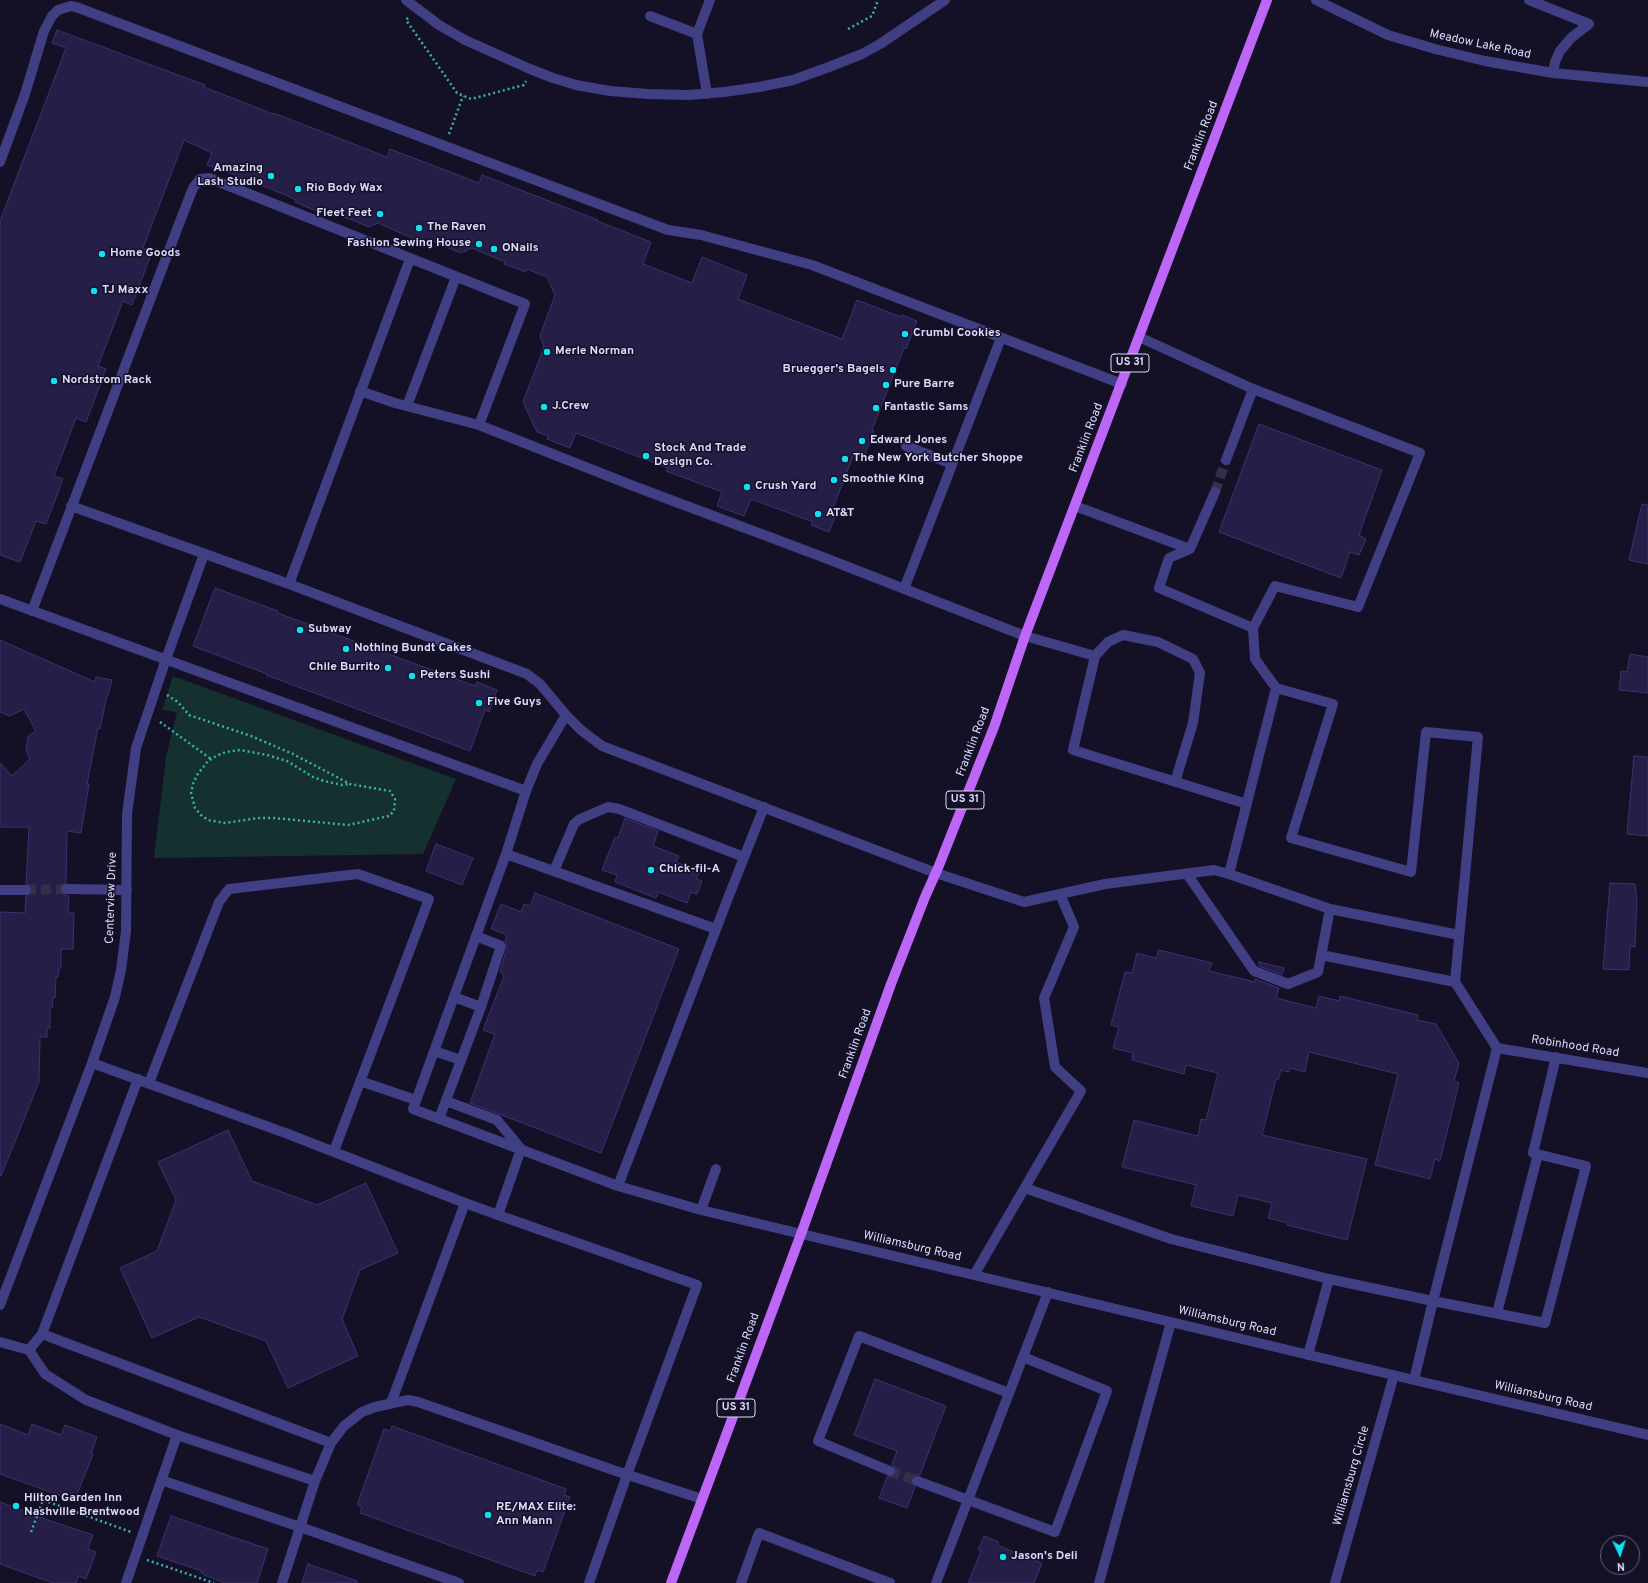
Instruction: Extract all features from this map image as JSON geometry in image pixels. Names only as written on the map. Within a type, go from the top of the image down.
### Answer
[{"type":"main road","name":"Franklin Road","points":[[671,1583],[801,1234],[891,984],[994,727],[1025,636],[1267,0]]},
{"type":"street","points":[[406,0],[439,25],[465,40],[530,69],[576,85],[648,94],[707,94],[759,87],[793,80],[862,54],[880,44],[945,0]]},
{"type":"street","points":[[707,94],[697,34],[710,0]]},
{"type":"street","name":"Meadow Lake Road","points":[[1316,0],[1388,35],[1434,49],[1485,61],[1553,73],[1648,82]]},
{"type":"street","points":[[1529,0],[1589,24],[1571,38],[1560,51],[1555,62],[1553,73]]},
{"type":"street","points":[[0,162],[25,94],[44,31],[52,16],[58,10],[71,6],[668,230],[701,235],[812,265],[1122,384]]},
{"type":"street","points":[[650,16],[697,34]]},
{"type":"street","points":[[32,611],[184,210],[193,188],[200,179],[209,178],[525,304],[479,425]]},
{"type":"street","points":[[289,584],[410,259]]},
{"type":"street","points":[[407,406],[456,277]]},
{"type":"street","points":[[904,589],[1001,338]]},
{"type":"street","points":[[1139,338],[1253,389],[1420,453],[1358,607],[1275,586],[1253,628],[1255,659],[1276,688],[1333,704],[1291,838],[1411,872],[1426,732],[1478,737],[1455,982],[1497,1048],[1414,1380]]},
{"type":"street","points":[[1226,460],[1253,389]]},
{"type":"street","points":[[360,391],[407,406],[479,425],[636,487],[1025,636],[1094,656]]},
{"type":"street","points":[[906,446],[952,464]]},
{"type":"street","points":[[1215,492],[1190,549],[1169,558],[1160,588],[1253,628]]},
{"type":"street","points":[[71,506],[289,584],[527,674],[540,684],[566,715],[581,730],[602,746],[936,873],[1024,902],[1105,884],[1214,870],[1330,909],[1459,936]]},
{"type":"street","points":[[1075,506],[1190,549]]},
{"type":"street","name":"Centerview Drive","points":[[0,1305],[92,1063],[113,1002],[121,970],[126,931],[128,890],[127,828],[129,796],[136,748],[166,658],[204,554]]},
{"type":"street","points":[[0,599],[166,658],[526,791]]},
{"type":"street","points":[[1175,782],[1193,723],[1200,673],[1193,659],[1158,642],[1123,635],[1108,642],[1094,656],[1073,750],[1175,782],[1247,804]]},
{"type":"street","points":[[1229,874],[1276,688]]},
{"type":"street","points":[[360,1081],[416,1100],[506,854],[526,791],[537,764],[566,715]]},
{"type":"street","points":[[554,871],[574,824],[580,819],[608,807],[619,809],[744,857]]},
{"type":"street","points":[[618,1186],[764,807]]},
{"type":"street","points":[[506,854],[716,929]]},
{"type":"street","points":[[149,1082],[219,902],[228,889],[358,874],[429,899],[334,1151]]},
{"type":"street","points":[[1187,874],[1254,971],[1288,984],[1318,972],[1330,909]]},
{"type":"street","points":[[66,889],[128,890]]},
{"type":"street","points":[[0,890],[26,890]]},
{"type":"street","points":[[974,1275],[1081,1091],[1056,1067],[1044,998],[1074,927],[1060,894]]},
{"type":"street","points":[[440,1119],[481,1007],[501,946],[476,936]]},
{"type":"street","points":[[1321,955],[1455,982]]},
{"type":"street","points":[[454,997],[481,1007]]},
{"type":"street","name":"Robinhood Road","points":[[1497,1048],[1648,1073]]},
{"type":"street","points":[[434,1051],[461,1060]]},
{"type":"street","points":[[1025,1188],[1171,1239],[1329,1279],[1545,1323],[1586,1166],[1533,1153],[1556,1057]]},
{"type":"street","points":[[92,1063],[149,1082],[334,1151],[498,1216],[696,1285],[627,1475],[590,1583]]},
{"type":"street","points":[[29,1350],[42,1334],[138,1079]]},
{"type":"street","name":"Williamsburg Road","points":[[416,1100],[413,1109],[618,1186],[701,1210],[1648,1435]]},
{"type":"street","points":[[446,1101],[497,1120],[521,1150],[498,1216]]},
{"type":"street","points":[[1498,1313],[1538,1154]]},
{"type":"street","points":[[701,1210],[716,1169]]},
{"type":"street","points":[[391,1403],[465,1203]]},
{"type":"street","points":[[1308,1355],[1329,1279]]},
{"type":"street","points":[[936,1583],[1048,1292]]},
{"type":"street","points":[[1099,1583],[1171,1322]]},
{"type":"street","points":[[42,1334],[331,1443]]},
{"type":"street","points":[[890,1471],[818,1441],[859,1336],[1009,1393]]},
{"type":"street","points":[[0,1342],[29,1350],[45,1374],[86,1400],[177,1434],[315,1481]]},
{"type":"street","points":[[917,1481],[1055,1532],[1107,1391],[1023,1358]]},
{"type":"street","name":"Williamsburg Circle","points":[[1335,1583],[1394,1375]]},
{"type":"street","points":[[282,1583],[315,1481],[331,1443],[337,1434],[352,1419],[375,1407],[391,1403],[408,1400],[418,1402],[627,1475],[702,1499]]},
{"type":"street","points":[[126,1583],[177,1434]]},
{"type":"street","points":[[161,1480],[459,1583]]},
{"type":"street","points":[[741,1583],[759,1533],[890,1583]]},
{"type":"path","points":[[848,29],[872,16],[878,0]]},
{"type":"path","points":[[415,7],[406,20],[457,94],[471,99],[524,85],[530,69]]},
{"type":"path","points":[[445,146],[463,96]]},
{"type":"path","points":[[157,688],[178,702],[189,715],[250,736],[293,754],[350,784],[390,792],[395,799],[394,811],[389,816],[348,825],[293,819],[259,818],[235,822],[215,822],[201,815],[195,808],[191,793],[197,775],[210,759],[233,750],[256,752],[287,761],[313,777],[335,784],[350,784]]},
{"type":"path","points":[[148,713],[210,759]]},
{"type":"path","points":[[31,1532],[43,1500],[142,1536]]},
{"type":"path","points":[[135,1556],[214,1583]]},
{"type":"path","points":[[198,1583],[200,1578]]},
{"type":"green space","points":[[173,676],[456,779],[423,854],[154,858],[166,757],[177,712],[162,710]]},
{"type":"building","points":[[57,30],[205,85],[204,87],[387,157],[390,149],[479,183],[482,175],[598,220],[597,221],[651,242],[643,264],[692,283],[702,257],[747,275],[738,299],[842,339],[857,300],[901,317],[902,315],[917,321],[906,349],[904,348],[872,430],[874,431],[865,454],[855,451],[831,513],[836,515],[829,532],[811,525],[813,522],[751,499],[744,516],[717,506],[722,492],[666,471],[668,468],[576,433],[570,448],[547,439],[548,436],[537,432],[523,402],[544,347],[540,336],[555,295],[547,277],[527,269],[526,272],[504,264],[505,262],[472,248],[461,253],[432,241],[431,243],[422,239],[421,242],[378,223],[369,227],[327,210],[317,208],[316,211],[295,202],[296,200],[286,195],[207,165],[212,153],[184,140],[143,248],[152,252],[132,305],[123,301],[98,366],[106,369],[86,422],[76,418],[54,476],[63,479],[46,524],[36,521],[20,562],[0,555],[0,221],[66,48],[52,43]]},
{"type":"building","points":[[1259,424],[1382,470],[1359,535],[1366,539],[1359,555],[1350,552],[1341,578],[1219,532]]},
{"type":"building","points":[[1642,504],[1648,505],[1648,564],[1629,560]]},
{"type":"building","points":[[215,588],[475,686],[477,682],[497,690],[489,712],[485,710],[470,751],[266,675],[267,674],[193,646]]},
{"type":"building","points":[[0,640],[95,682],[96,677],[112,680],[107,695],[100,729],[98,728],[87,784],[89,784],[81,833],[67,831],[66,883],[61,885],[60,889],[62,894],[69,896],[68,913],[74,913],[73,949],[61,949],[61,968],[59,968],[58,977],[56,977],[55,998],[52,998],[53,1007],[50,1007],[50,1028],[47,1028],[47,1037],[40,1037],[39,1082],[1,1176],[0,912],[25,913],[26,896],[31,894],[32,890],[30,885],[26,884],[29,827],[0,827],[0,763],[12,776],[30,759],[26,751],[28,736],[36,731],[24,709],[9,716],[0,712]]},
{"type":"building","points":[[1630,654],[1648,657],[1648,693],[1619,690],[1621,671],[1627,672]]},
{"type":"building","points":[[1634,756],[1648,757],[1648,836],[1627,834]]},
{"type":"building","name":"Chick-fil-A","points":[[625,818],[658,831],[653,846],[679,856],[676,862],[700,871],[696,879],[702,881],[697,894],[691,892],[687,903],[658,892],[656,898],[615,882],[617,875],[602,870],[615,837],[618,838]]},
{"type":"building","points":[[436,844],[473,858],[462,885],[426,871]]},
{"type":"building","points":[[1610,883],[1635,884],[1637,899],[1635,947],[1630,946],[1629,970],[1603,969]]},
{"type":"building","points":[[535,893],[679,949],[601,1153],[470,1103],[495,1034],[483,1030],[504,976],[500,971],[507,948],[505,941],[507,935],[491,929],[501,904],[521,912],[524,904],[530,906]]},
{"type":"building","points":[[1159,950],[1212,963],[1209,971],[1255,982],[1255,979],[1279,988],[1276,998],[1316,1008],[1319,996],[1339,1001],[1340,996],[1418,1015],[1417,1020],[1436,1024],[1459,1063],[1454,1081],[1459,1083],[1440,1161],[1435,1159],[1430,1179],[1375,1165],[1398,1074],[1309,1052],[1305,1072],[1290,1068],[1289,1072],[1281,1070],[1278,1080],[1276,1079],[1262,1135],[1367,1159],[1347,1240],[1287,1225],[1288,1223],[1268,1218],[1272,1203],[1238,1195],[1233,1216],[1191,1206],[1196,1185],[1122,1167],[1134,1120],[1198,1136],[1201,1119],[1206,1120],[1218,1073],[1186,1065],[1184,1074],[1132,1060],[1133,1053],[1113,1048],[1119,1027],[1111,1025],[1125,972],[1132,973],[1137,953],[1156,958]]},
{"type":"building","points":[[1259,962],[1284,968],[1282,975],[1259,966]]},
{"type":"building","points":[[228,1130],[252,1181],[317,1205],[366,1183],[398,1253],[360,1270],[342,1319],[358,1356],[288,1388],[266,1341],[199,1317],[152,1338],[120,1268],[157,1251],[176,1200],[158,1162]]},
{"type":"building","points":[[875,1379],[946,1406],[920,1475],[916,1475],[911,1478],[911,1482],[915,1487],[907,1508],[879,1498],[887,1477],[894,1476],[896,1473],[895,1467],[892,1465],[897,1451],[854,1435]]},
{"type":"building","points":[[0,1424],[28,1435],[32,1424],[61,1435],[65,1425],[97,1437],[91,1454],[93,1454],[76,1497],[71,1496],[70,1499],[0,1474]]},
{"type":"building","points":[[392,1426],[566,1489],[564,1495],[570,1497],[543,1572],[537,1570],[535,1576],[360,1513],[362,1507],[357,1505],[384,1429],[390,1431]]},
{"type":"building","points":[[0,1502],[30,1514],[93,1535],[88,1549],[96,1552],[86,1579],[78,1576],[76,1583],[53,1583],[0,1564]]},
{"type":"building","points":[[171,1516],[268,1549],[257,1583],[225,1583],[204,1575],[201,1573],[202,1571],[157,1556]]},
{"type":"building","name":"Jason's Deli","points":[[984,1536],[999,1542],[997,1545],[1042,1563],[1034,1583],[968,1583],[981,1551],[978,1550]]},
{"type":"building","points":[[308,1564],[357,1581],[357,1583],[302,1583]]},
{"type":"tunnel","points":[[1215,492],[1226,460]]},
{"type":"tunnel","points":[[26,890],[66,889]]},
{"type":"tunnel","points":[[890,1471],[917,1481]]},
{"type":"place","name":"Amazing Lash Studio","points":[[271,176]]},
{"type":"place","name":"Rio Body Wax","points":[[298,189]]},
{"type":"place","name":"Fleet Feet","points":[[380,214]]},
{"type":"place","name":"The Raven","points":[[419,228]]},
{"type":"place","name":"Fashion Sewing House","points":[[479,244]]},
{"type":"place","name":"ONails","points":[[494,249]]},
{"type":"place","name":"Home Goods","points":[[102,254]]},
{"type":"place","name":"TJ Maxx","points":[[94,291]]},
{"type":"place","name":"Crumbl Cookies","points":[[905,334]]},
{"type":"place","name":"Merle Norman","points":[[547,352]]},
{"type":"place","name":"Bruegger's Bagels","points":[[893,370]]},
{"type":"place","name":"Nordstrom Rack","points":[[54,381]]},
{"type":"place","name":"Pure Barre","points":[[886,385]]},
{"type":"place","name":"J.Crew","points":[[544,407]]},
{"type":"place","name":"Fantastic Sams","points":[[876,408]]},
{"type":"place","name":"Edward Jones","points":[[862,441]]},
{"type":"place","name":"Stock And Trade Design Co.","points":[[646,456]]},
{"type":"place","name":"The New York Butcher Shoppe","points":[[845,459]]},
{"type":"place","name":"Smoothie King","points":[[834,480]]},
{"type":"place","name":"Crush Yard","points":[[747,487]]},
{"type":"place","name":"AT&T","points":[[818,514]]},
{"type":"place","name":"Subway","points":[[300,630]]},
{"type":"place","name":"Nothing Bundt Cakes","points":[[346,649]]},
{"type":"place","name":"Chile Burrito","points":[[388,668]]},
{"type":"place","name":"Peters Sushi","points":[[412,676]]},
{"type":"place","name":"Five Guys","points":[[479,703]]},
{"type":"place","name":"Chick-fil-A","points":[[651,870]]},
{"type":"place","name":"Hilton Garden Inn Nashville Brentwood","points":[[16,1506]]},
{"type":"place","name":"RE/MAX Elite: Ann Mann","points":[[488,1515]]},
{"type":"place","name":"Jason's Deli","points":[[1003,1557]]}]
